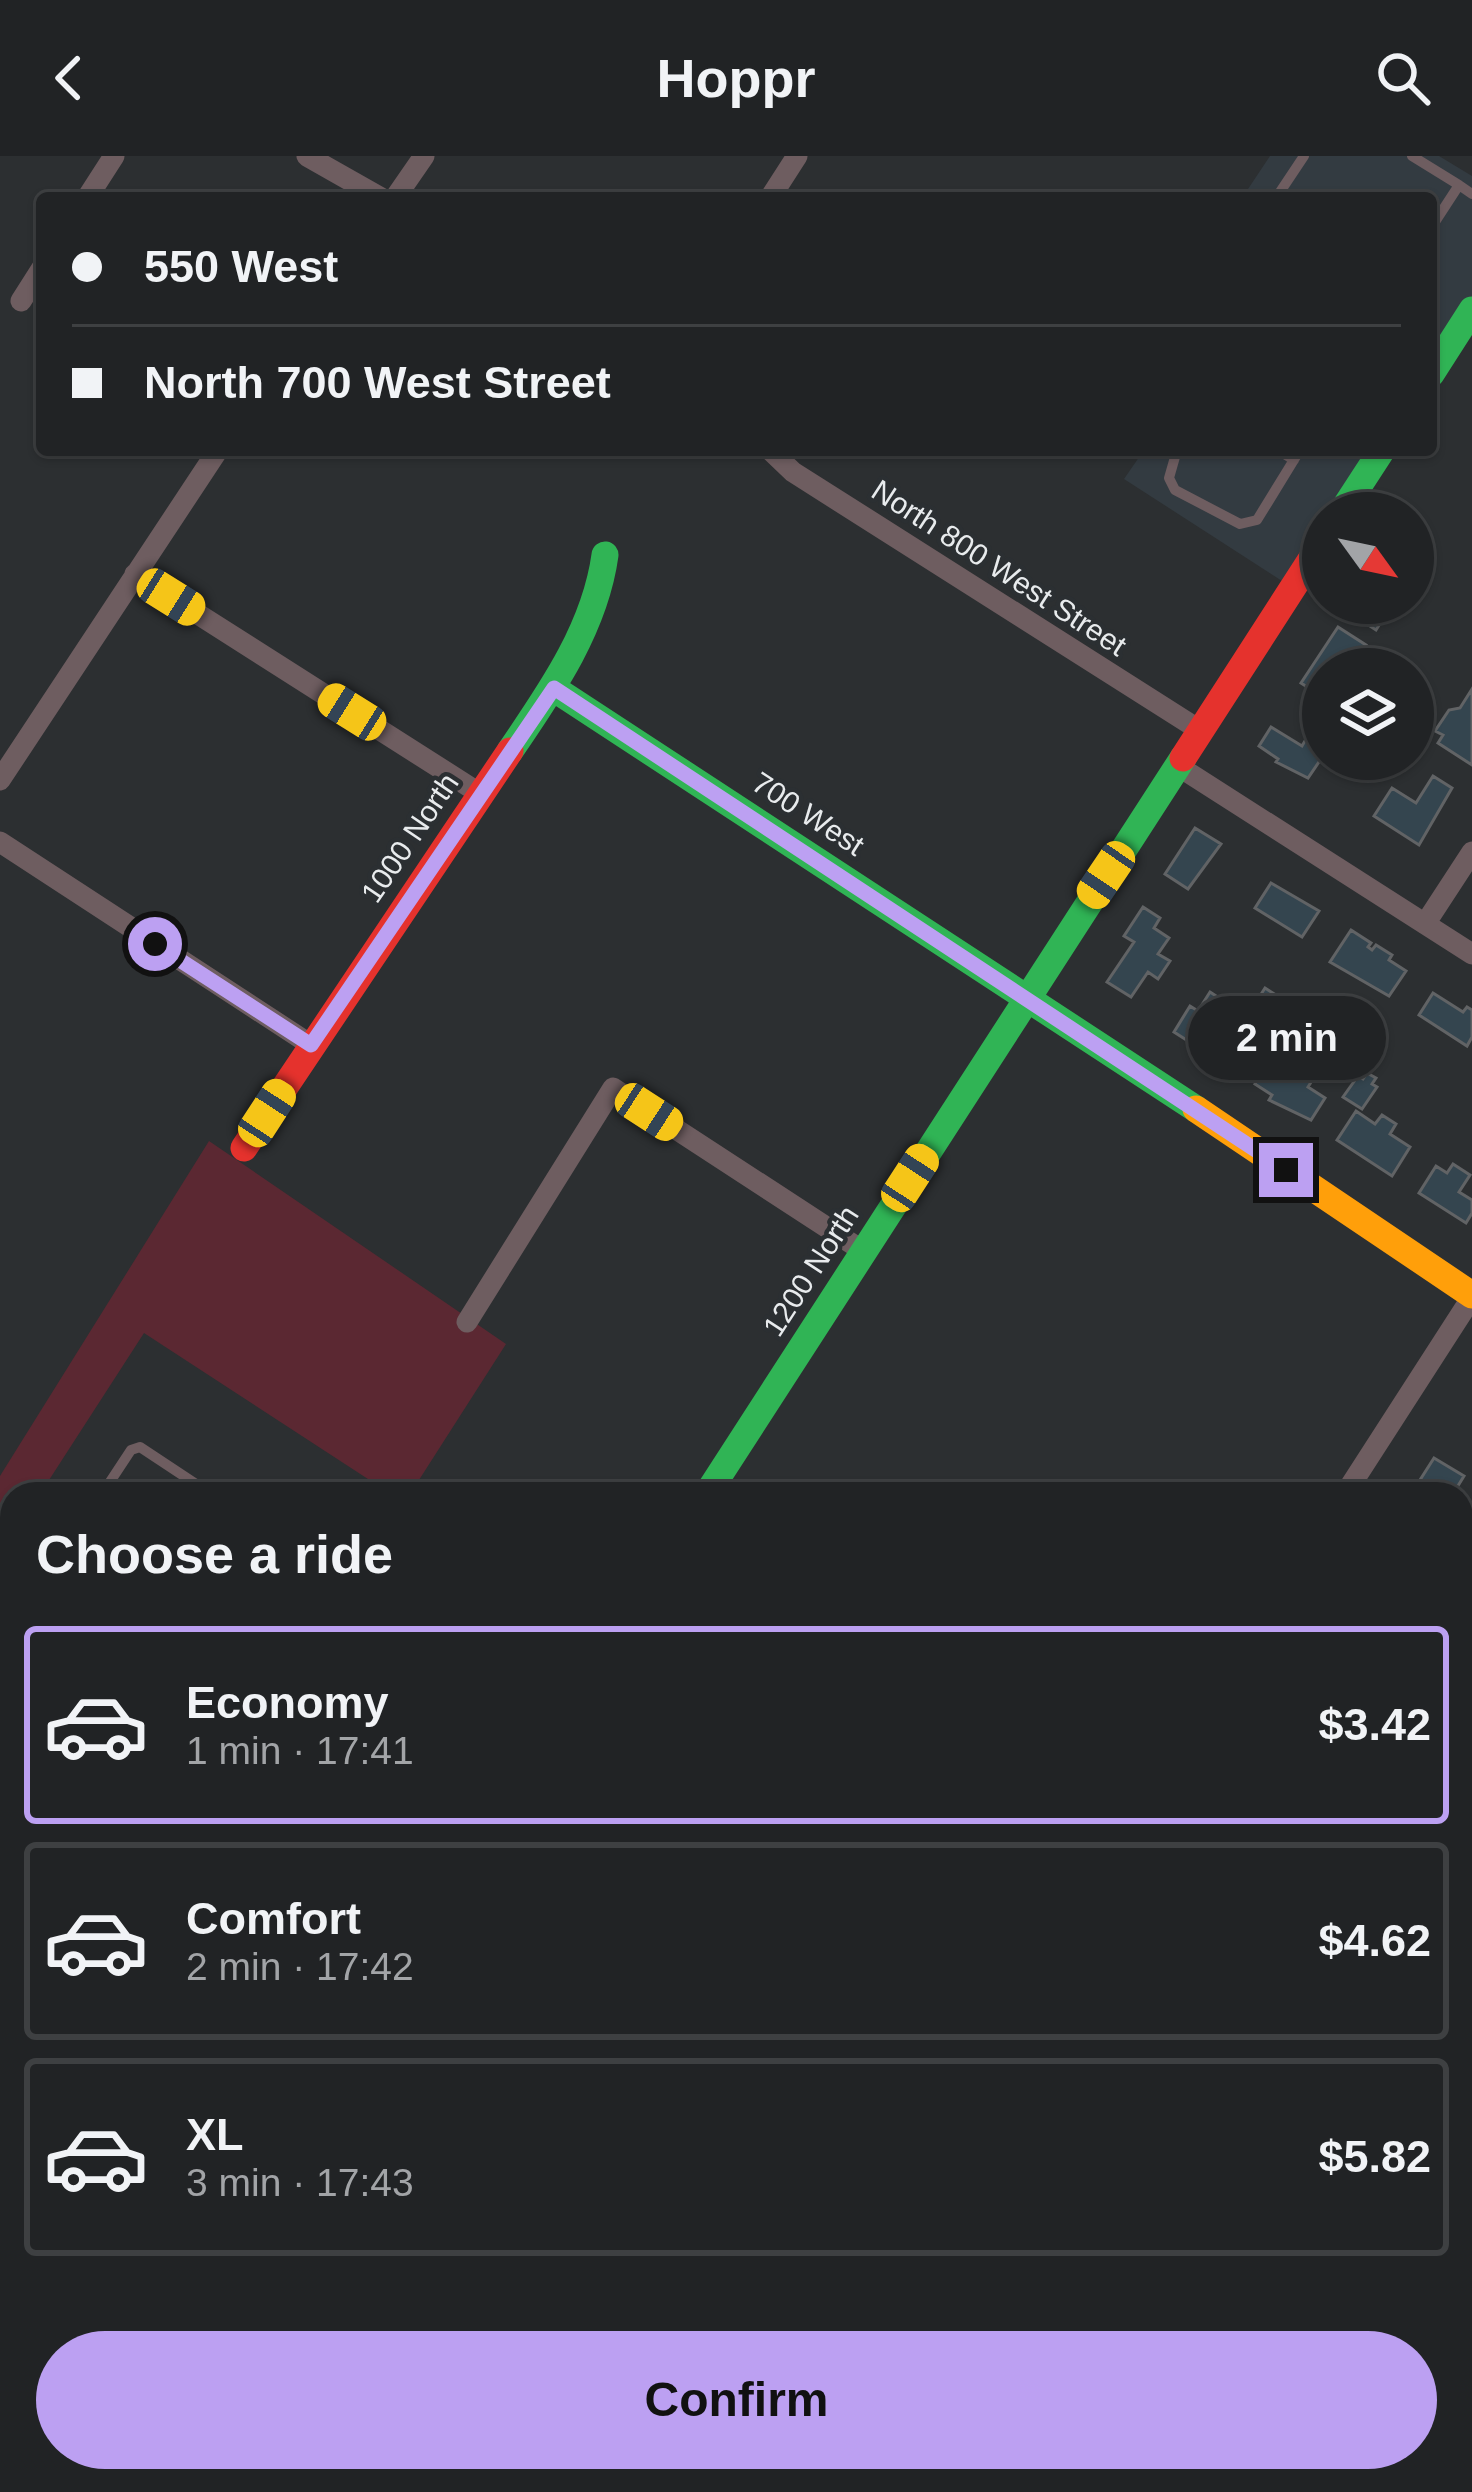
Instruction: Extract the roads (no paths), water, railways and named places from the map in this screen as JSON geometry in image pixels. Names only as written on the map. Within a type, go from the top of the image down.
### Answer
[{"type":"street","points":[[92,192],[114,156]]},
{"type":"street","points":[[307,156],[370,192]]},
{"type":"street","points":[[399,192],[424,156]]},
{"type":"street","points":[[774,192],[797,156]]},
{"type":"street","points":[[21,301],[36,277]]},
{"type":"street","points":[[1437,365],[1472,310]]},
{"type":"street","points":[[0,780],[214,456]]},
{"type":"street","name":"North 800 West Street","points":[[776,456],[793,472],[1201,730]]},
{"type":"street","points":[[1355,492],[1378,456]]},
{"type":"street","name":"1000 North","points":[[244,1148],[554,688],[599,598],[604,555]]},
{"type":"street","points":[[135,574],[479,793]]},
{"type":"street","name":"1200 North","points":[[715,1482],[1302,574]]},
{"type":"street","name":"700 West","points":[[554,688],[1027,996],[1472,1296]]},
{"type":"street","points":[[1178,766],[1472,954]]},
{"type":"street","points":[[0,842],[311,1045]]},
{"type":"street","points":[[1425,924],[1472,852]]},
{"type":"street","points":[[467,1322],[613,1088],[863,1251]]},
{"type":"street","points":[[1354,1482],[1472,1296]]},
{"type":"lane","points":[[1280,192],[1304,156]]},
{"type":"lane","points":[[1412,156],[1472,194]]},
{"type":"lane","points":[[1437,219],[1459,185]]},
{"type":"lane","points":[[1175,456],[1169,478],[1174,490],[1240,524],[1256,520],[1296,456]]},
{"type":"lane","points":[[110,1482],[130,1450],[140,1447],[193,1482]]}]
